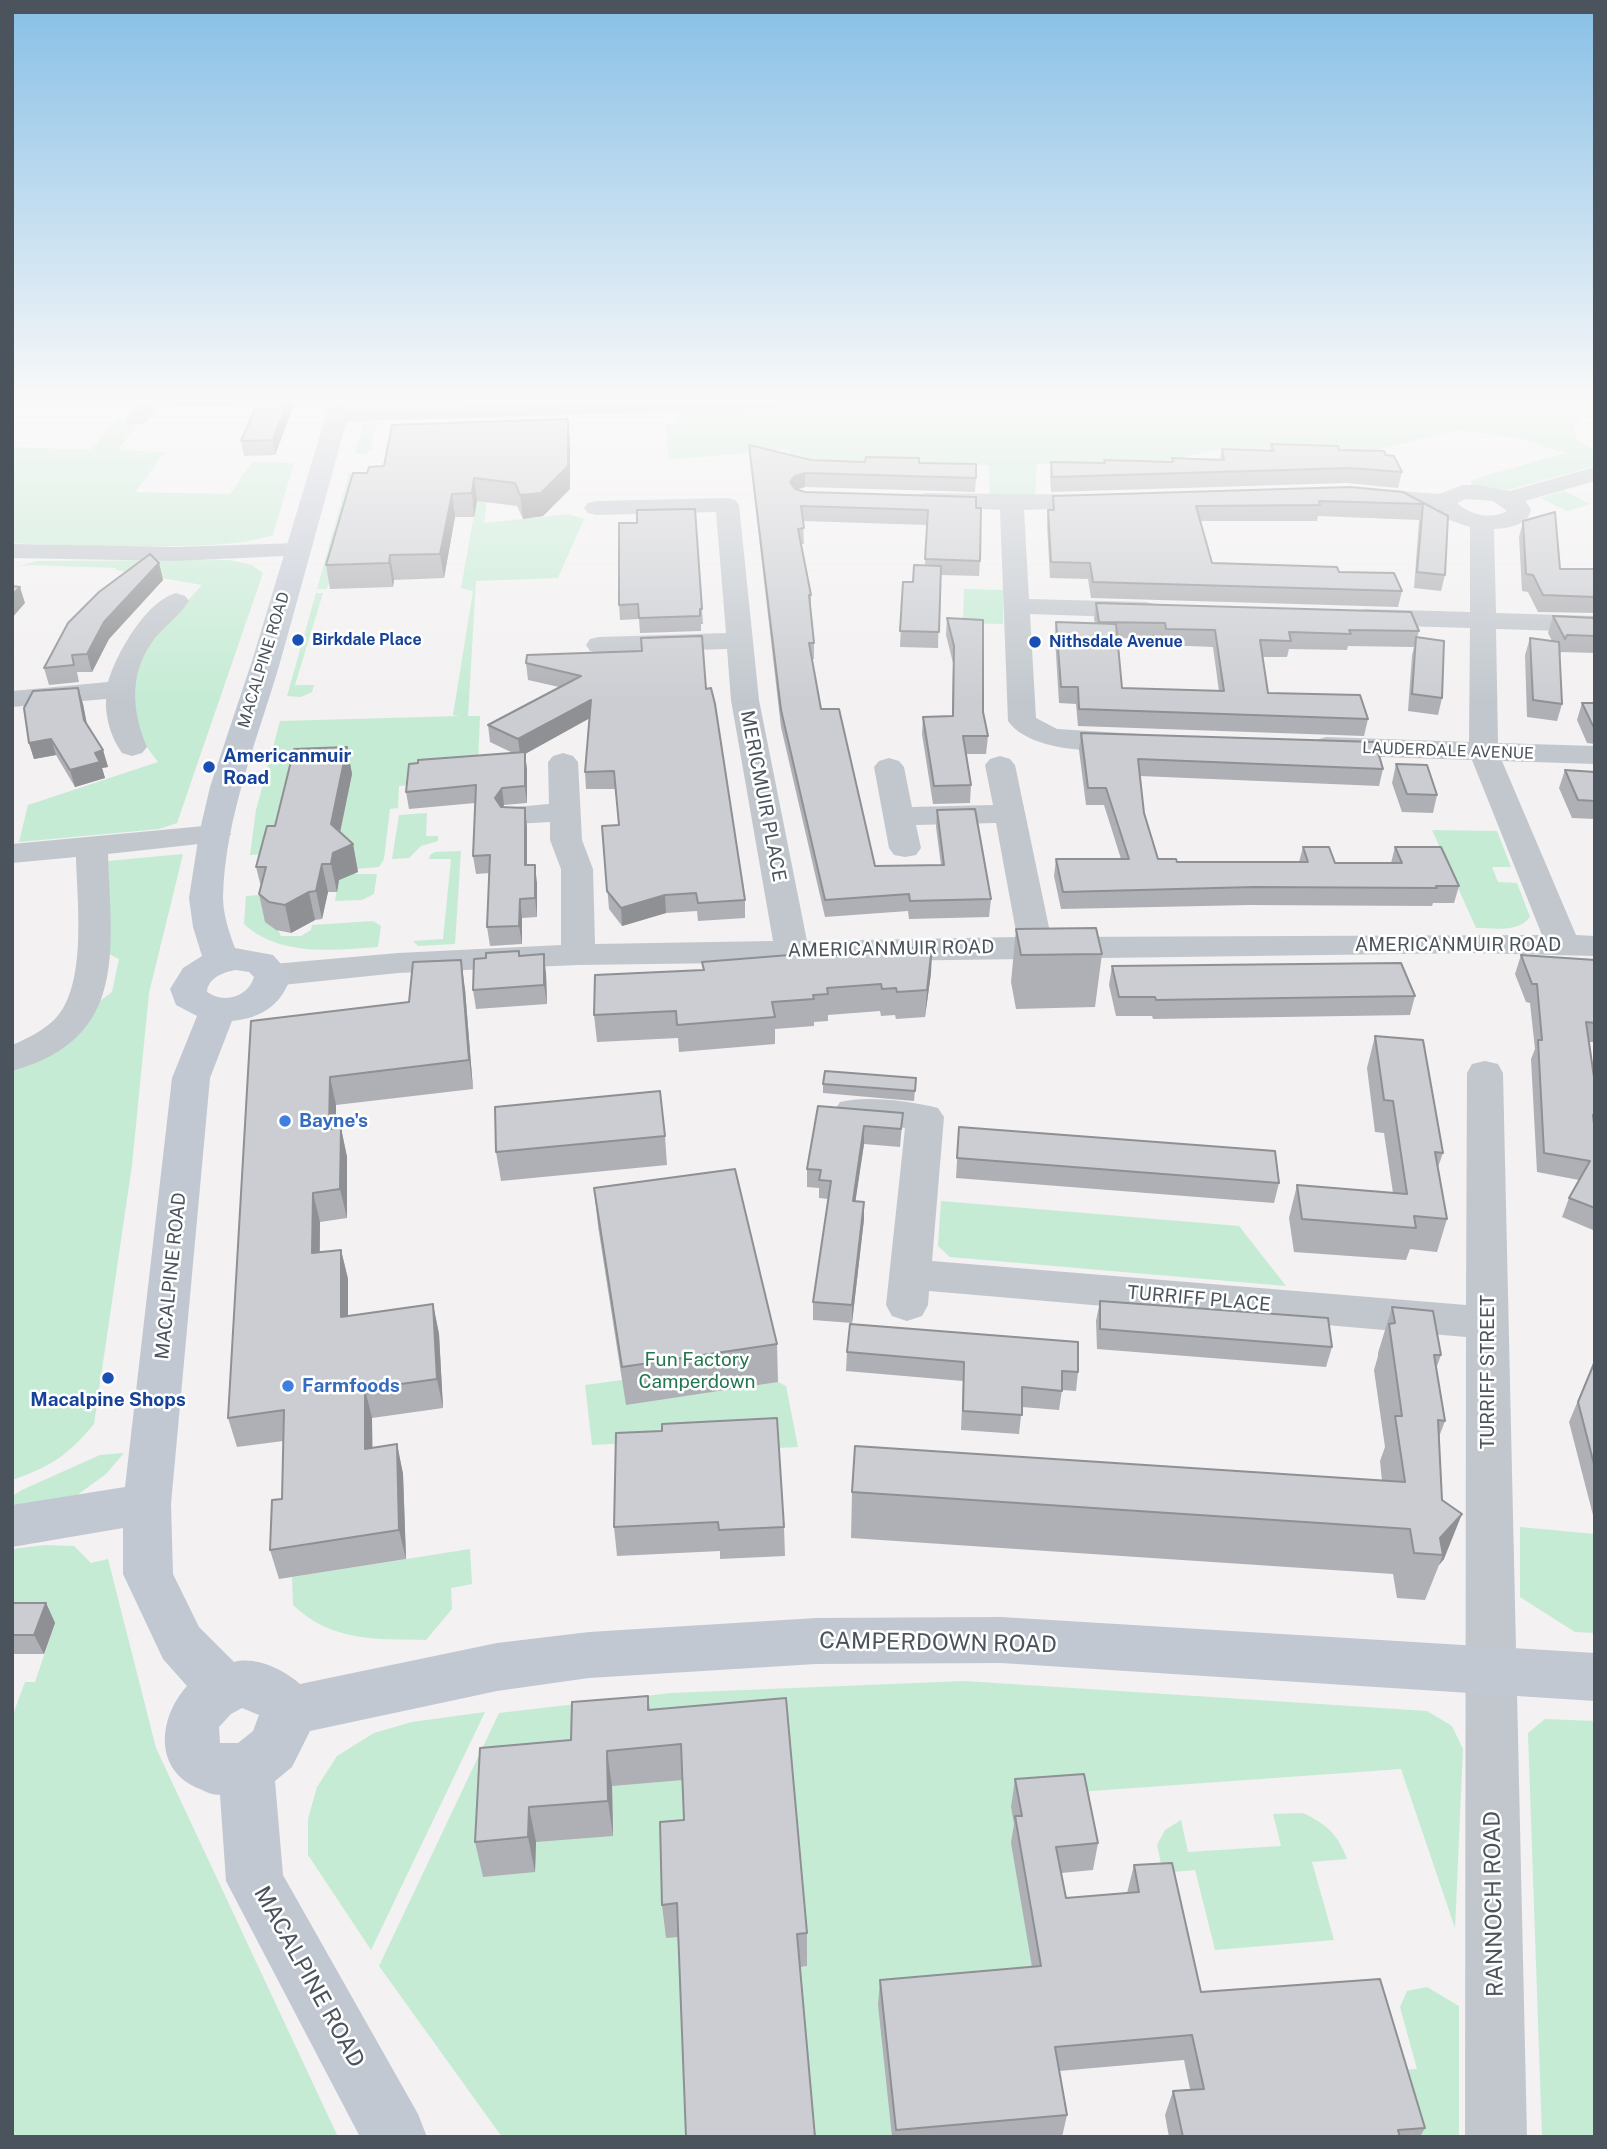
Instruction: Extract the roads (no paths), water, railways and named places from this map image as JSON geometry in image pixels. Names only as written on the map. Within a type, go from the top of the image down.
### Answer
[{"type":"street","name":"MACALPINE ROAD","points":[[222,961],[211,927],[206,898],[215,834],[226,787],[266,661],[311,502]]},
{"type":"street","name":"MERICMUIR PLACE","points":[[596,508],[664,502]]},
{"type":"street","name":"MERICMUIR PLACE","points":[[727,502],[746,700],[792,951]]},
{"type":"street","points":[[986,502],[1040,502]]},
{"type":"street","points":[[1446,502],[1451,512],[1482,521],[1514,518],[1519,509],[1512,502]]},
{"type":"street","points":[[1012,503],[1022,721],[1030,731],[1046,737],[1155,741]]},
{"type":"street","points":[[1482,521],[1484,752],[1579,945]]},
{"type":"street","points":[[13,552],[163,554],[296,550]]},
{"type":"street","points":[[132,747],[121,727],[120,689],[124,669],[137,640],[176,601]]},
{"type":"street","points":[[1017,606],[1167,611]]},
{"type":"street","points":[[1345,616],[1595,624]]},
{"type":"street","points":[[599,645],[740,641]]},
{"type":"street","points":[[12,699],[120,689]]},
{"type":"street","name":"LAUDERDALE AVENUE","points":[[1306,746],[1595,755]]},
{"type":"street","points":[[563,762],[566,840],[577,869],[578,955]]},
{"type":"street","points":[[1000,765],[1036,947]]},
{"type":"street","points":[[889,767],[905,848]]},
{"type":"street","points":[[515,815],[565,812]]},
{"type":"street","points":[[899,816],[1010,814]]},
{"type":"street","points":[[12,854],[215,834]]},
{"type":"street","points":[[12,1059],[42,1046],[67,1027],[82,1006],[94,965],[92,846]]},
{"type":"street","name":"AMERICANMUIR ROAD","points":[[273,975],[398,963],[578,955],[1036,947],[1579,945]]},
{"type":"street","points":[[249,959],[260,963],[273,975],[267,992],[258,999],[232,1009],[218,1010],[196,1003],[189,997],[188,989],[198,972],[222,961],[249,959]]},
{"type":"street","name":"MACALPINE ROAD","points":[[218,1010],[191,1077],[147,1504],[148,1574],[181,1643],[225,1689]]},
{"type":"street","name":"TURRIFF STREET","points":[[1485,1073],[1492,1672]]},
{"type":"street","name":"TURRIFF PLACE","points":[[821,1109],[925,1117],[909,1289],[1488,1323]]},
{"type":"street","points":[[12,1526],[147,1504]]},
{"type":"street","name":"CAMPERDOWN ROAD","points":[[286,1712],[497,1667],[589,1655],[816,1641],[1001,1640],[1595,1677]]},
{"type":"street","name":"RANNOCH ROAD","points":[[1492,1672],[1496,2137]]},
{"type":"street","points":[[242,1684],[272,1689],[286,1712],[285,1728],[279,1742],[267,1755],[247,1768],[229,1771],[213,1769],[200,1762],[192,1751],[192,1725],[199,1710],[225,1689],[242,1684]]},
{"type":"street","name":"MACALPINE ROAD","points":[[247,1768],[256,1881],[395,2137]]},
{"type":"place","name":"Birkdale Place","points":[[298,640]]},
{"type":"place","name":"Nithsdale Avenue","points":[[1035,642]]},
{"type":"place","name":"Americanmuir Road","points":[[209,767]]},
{"type":"place","name":"Bayne's","points":[[285,1121]]},
{"type":"place","name":"Macalpine Shops","points":[[108,1378]]},
{"type":"place","name":"Farmfoods","points":[[288,1386]]},
{"type":"park label","name":"Fun Factory Camperdown","points":[[697,1371]]}]
